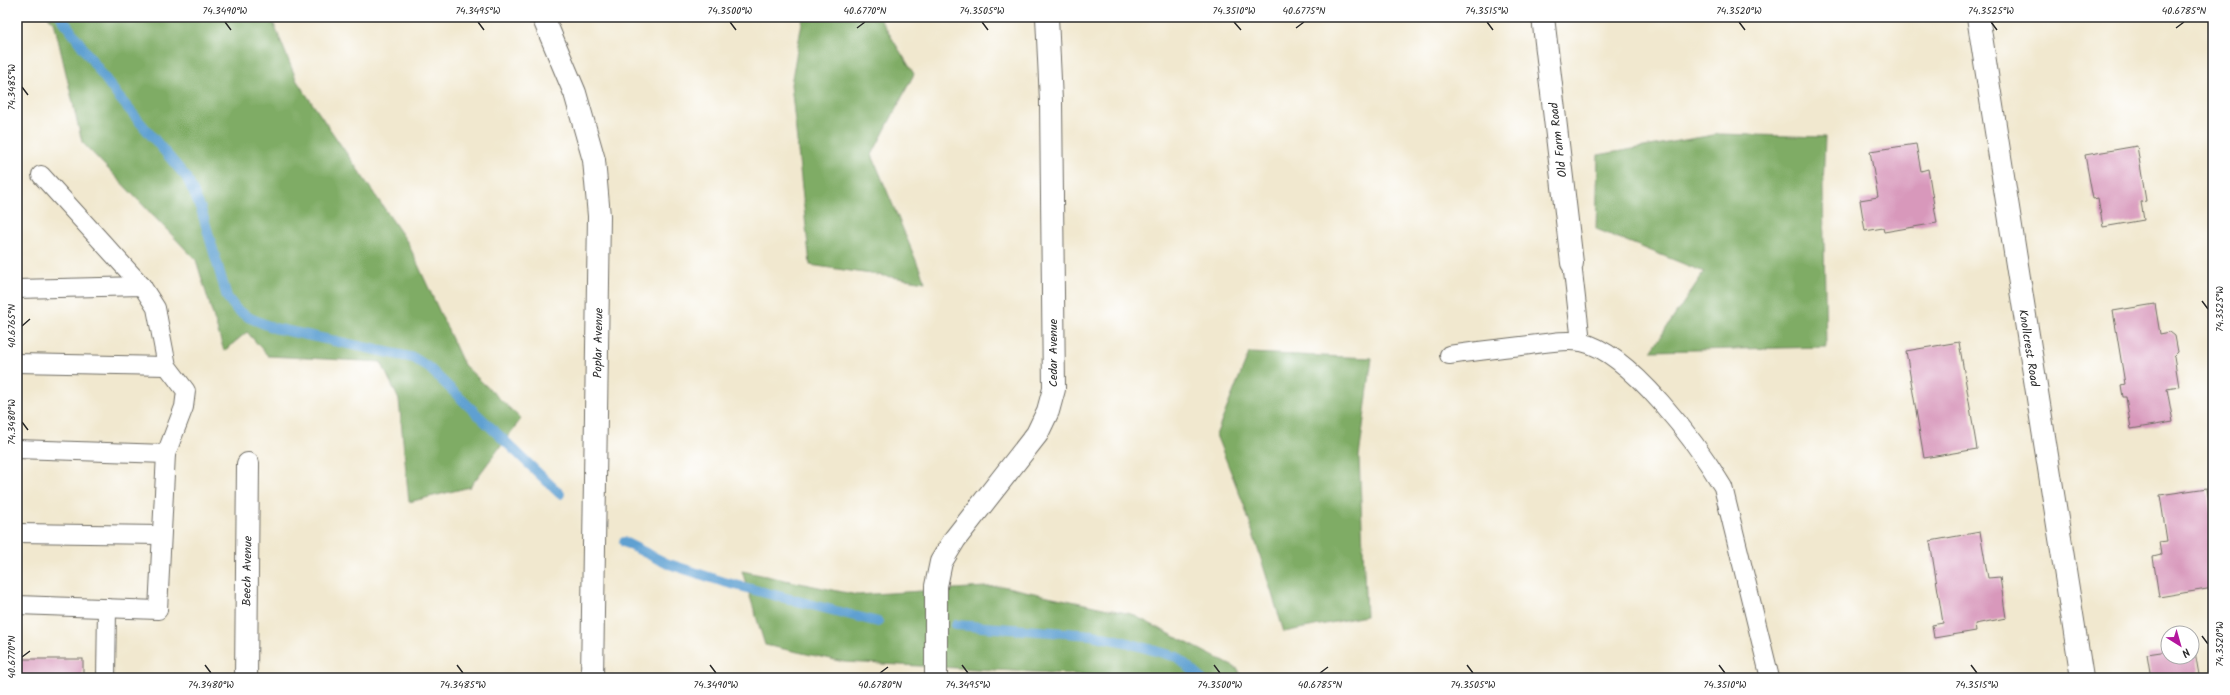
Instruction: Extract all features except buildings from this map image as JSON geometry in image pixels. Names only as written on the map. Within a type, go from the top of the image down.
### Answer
[{"type":"street","name":"Poplar Avenue","points":[[543,17],[575,93],[594,160],[599,216],[592,678]]},
{"type":"street","name":"Cedar Avenue","points":[[936,678],[936,586],[942,562],[955,539],[1037,434],[1048,411],[1054,389],[1052,101],[1047,17]]},
{"type":"street","name":"Old Farm Road","points":[[1543,17],[1572,263]]},
{"type":"street","name":"Knollcrest Road","points":[[1978,17],[2082,678]]},
{"type":"street","name":"Beech Avenue","points":[[246,678],[248,464]]},
{"type":"lane","points":[[17,605],[158,610],[166,454],[184,408],[186,391],[167,366],[156,308],[142,286],[41,175]]},
{"type":"lane","points":[[1572,263],[1581,342]]},
{"type":"lane","points":[[17,289],[142,286]]},
{"type":"lane","points":[[1449,355],[1557,342],[1581,342],[1600,350],[1617,360],[1662,404],[1710,466],[1723,487],[1770,678]]},
{"type":"lane","points":[[17,363],[167,366]]},
{"type":"lane","points":[[17,449],[166,454]]},
{"type":"lane","points":[[17,533],[161,535]]},
{"type":"lane","points":[[106,608],[106,678]]},
{"type":"green space","points":[[48,17],[271,17],[297,81],[408,243],[464,365],[521,419],[470,487],[409,502],[399,400],[381,362],[268,356],[247,332],[224,351],[196,260],[82,142],[54,22]]},
{"type":"green space","points":[[803,17],[879,17],[914,74],[872,155],[925,282],[810,265],[791,84]]},
{"type":"green space","points":[[1719,134],[1825,137],[1823,188],[1826,347],[1651,351],[1704,272],[1596,229],[1598,155]]},
{"type":"green space","points":[[1249,353],[1372,358],[1359,457],[1366,616],[1284,632],[1244,505],[1216,435]]},
{"type":"green space","points":[[742,571],[857,595],[1002,586],[1131,614],[1238,669],[1242,678],[1110,678],[1107,676],[844,662],[765,645]]},
{"type":"waterway","points":[[61,17],[117,95],[187,178],[201,209],[227,297],[237,310],[250,318],[274,328],[414,358],[428,367],[560,494]]},
{"type":"waterway","points":[[624,542],[666,563],[724,582],[878,622]]},
{"type":"waterway","points":[[956,625],[1092,635],[1121,641],[1177,657],[1201,678]]}]
